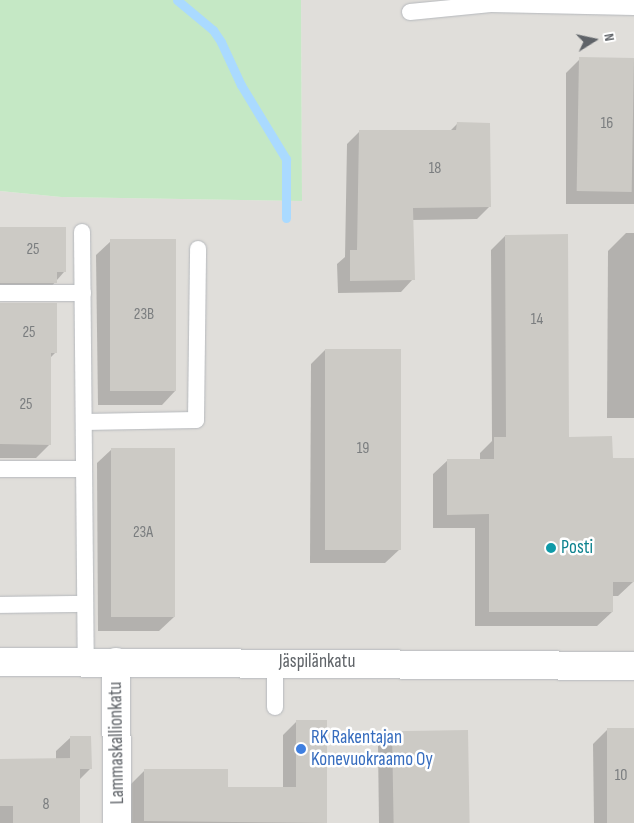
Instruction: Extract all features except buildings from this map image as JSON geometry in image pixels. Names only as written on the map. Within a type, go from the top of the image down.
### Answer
[{"type":"street","name":"Jäspilänkatu","points":[[0,662],[274,662],[634,666]]},
{"type":"street","name":"Lammaskallionkatu","points":[[116,662],[117,823]]},
{"type":"lane","points":[[410,12],[491,4],[634,7]]},
{"type":"lane","points":[[82,232],[86,662]]},
{"type":"lane","points":[[84,422],[196,420],[198,249]]},
{"type":"lane","points":[[0,292],[83,293]]},
{"type":"lane","points":[[0,469],[84,469]]},
{"type":"lane","points":[[0,605],[85,604]]},
{"type":"lane","points":[[274,662],[274,707]]},
{"type":"shaded area","points":[[301,0],[634,0],[634,823],[0,823],[0,191],[61,197],[302,201]]},
{"type":"green space","points":[[0,0],[301,0],[302,201],[61,197],[0,191]]},
{"type":"waterway","points":[[177,0],[213,30],[221,42],[241,85],[286,159],[286,218]]},
{"type":"place","name":"Posti","points":[[551,548]]},
{"type":"place","name":"RK Rakentajan Konevuokraamo Oy","points":[[301,749]]}]
